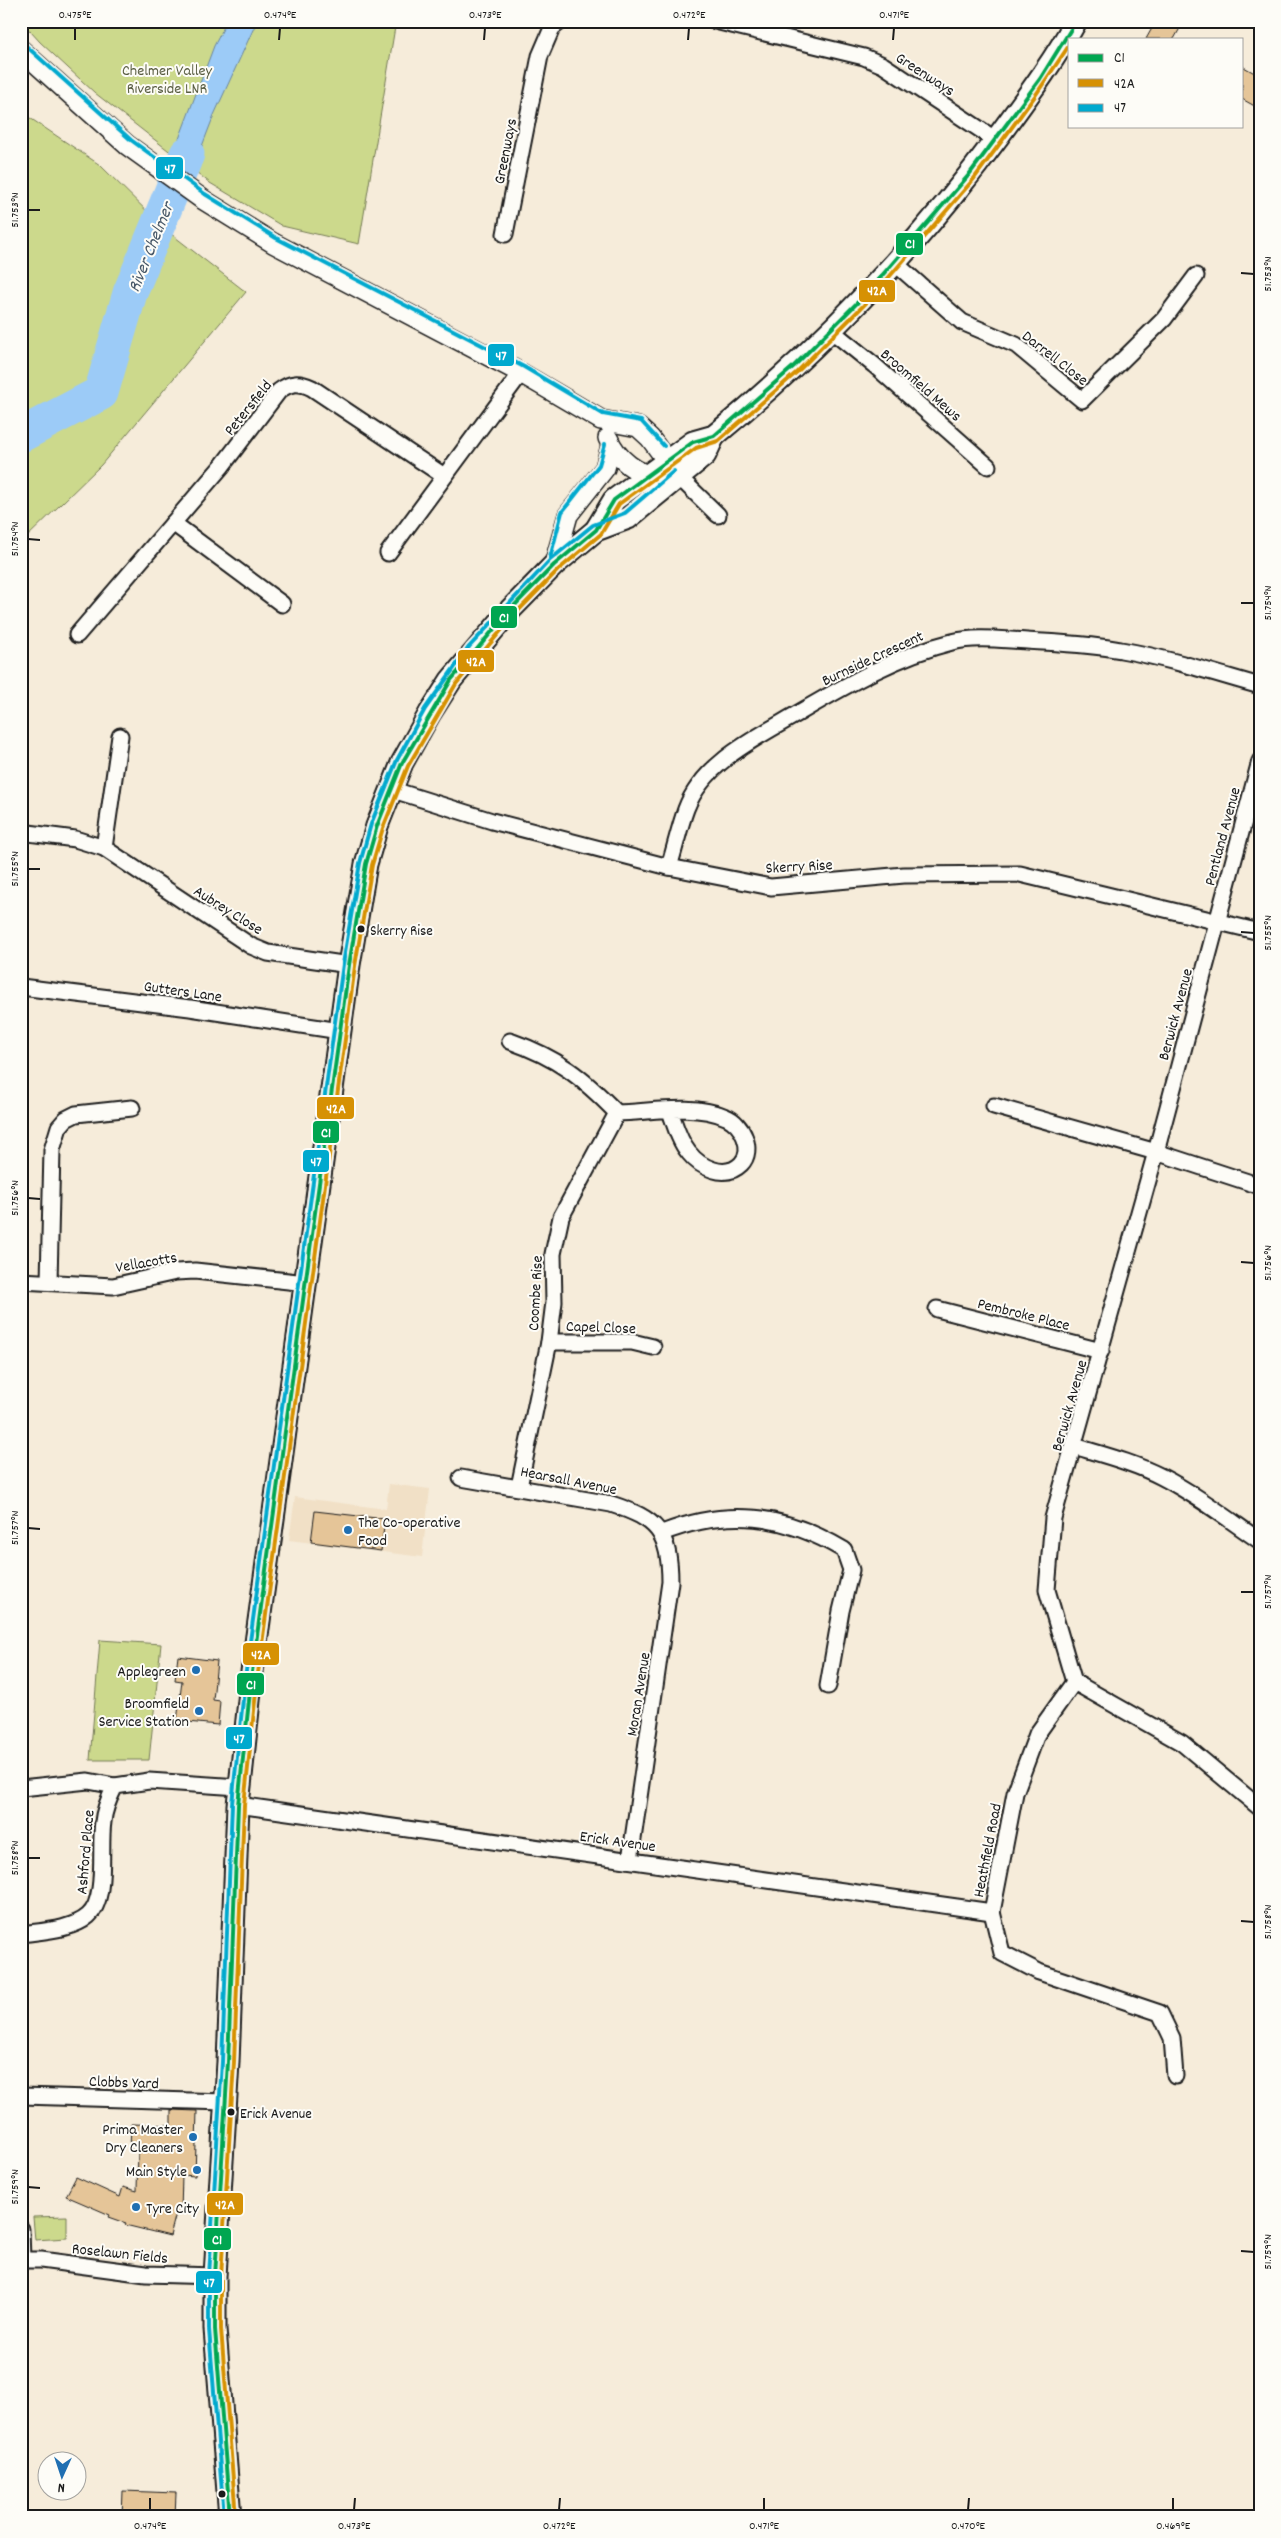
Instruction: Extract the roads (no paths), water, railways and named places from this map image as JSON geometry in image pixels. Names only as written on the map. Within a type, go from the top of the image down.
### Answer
[{"type":"main road","points":[[596,530],[628,518],[673,468],[693,442],[714,436],[832,332],[896,264],[950,201],[1044,74],[1076,21]]},
{"type":"main road","points":[[230,2517],[215,2329],[215,2276],[239,1796],[252,1672],[307,1283],[349,965],[366,864],[390,789],[426,718],[451,680],[510,609],[554,565],[596,530],[614,500],[648,476],[673,468]]},
{"type":"street","name":"Greenways","points":[[505,234],[540,56],[548,34],[561,21]]},
{"type":"street","name":"Greenways","points":[[715,21],[864,57],[883,66],[996,140]]},
{"type":"street","points":[[21,50],[82,107],[127,145],[202,199],[273,243],[521,373],[601,420],[638,427],[673,468],[718,515]]},
{"type":"street","name":"Darrell Close","points":[[896,264],[962,322],[1016,345],[1082,400],[1164,320],[1196,276]]},
{"type":"street","name":"Broomfield Mews","points":[[832,332],[874,365],[988,466]]},
{"type":"street","points":[[388,553],[521,373]]},
{"type":"street","name":"Petersfield","points":[[77,635],[222,466],[279,391],[294,383],[312,388],[444,476]]},
{"type":"street","points":[[601,420],[611,446],[638,472],[648,476]]},
{"type":"street","points":[[554,565],[568,515],[605,468],[611,446]]},
{"type":"street","points":[[173,523],[282,604]]},
{"type":"street","name":"Burnside Crescent","points":[[670,867],[686,809],[695,790],[708,774],[723,761],[763,734],[878,670],[954,641],[979,639],[1088,645],[1149,656],[1260,686]]},
{"type":"street","points":[[104,848],[120,736]]},
{"type":"street","name":"Pentland Avenue","points":[[1217,920],[1260,761]]},
{"type":"street","name":"Skerry Rise","points":[[390,789],[492,821],[670,867],[770,887],[904,874],[1020,874],[1217,920],[1260,932]]},
{"type":"street","name":"Aubrey Close","points":[[21,832],[75,839],[104,848],[251,946],[268,953],[349,965]]},
{"type":"street","name":"Berwick Avenue","points":[[1074,1682],[1047,1590],[1053,1518],[1156,1152],[1217,920]]},
{"type":"street","name":"Gutters Lane","points":[[21,987],[181,1007],[340,1031]]},
{"type":"street","points":[[510,1041],[555,1060],[574,1072],[617,1113],[696,1109],[729,1118],[739,1125],[745,1136],[747,1148],[742,1164],[734,1170],[721,1171],[708,1170],[697,1163],[681,1140],[670,1111]]},
{"type":"street","points":[[994,1106],[1156,1152],[1260,1186]]},
{"type":"street","points":[[49,1282],[52,1150],[59,1127],[66,1119],[76,1114],[132,1108]]},
{"type":"street","name":"Coombe Rise","points":[[519,1487],[549,1342],[554,1302],[553,1254],[556,1234],[562,1217],[617,1113]]},
{"type":"street","name":"Vellacotts","points":[[21,1281],[113,1286],[176,1272],[194,1272],[307,1283]]},
{"type":"street","name":"Pembroke Place","points":[[937,1309],[1101,1351]]},
{"type":"street","name":"Capel Close","points":[[549,1342],[632,1342],[653,1347]]},
{"type":"street","points":[[1074,1446],[1128,1462],[1161,1476],[1190,1493],[1260,1541]]},
{"type":"street","name":"Hearsall Avenue","points":[[462,1478],[610,1504],[629,1510],[650,1522],[662,1533]]},
{"type":"street","points":[[662,1533],[701,1519],[743,1517],[765,1520],[801,1529],[844,1550],[851,1570],[841,1611],[828,1686]]},
{"type":"street","name":"Moran Avenue","points":[[630,1860],[670,1582],[667,1547],[662,1533]]},
{"type":"street","points":[[1074,1682],[1182,1744],[1260,1808]]},
{"type":"street","name":"Heathfield Road","points":[[1074,1682],[1037,1734],[1014,1793],[992,1912],[1002,1953],[1039,1972],[1160,2013],[1172,2038],[1175,2076]]},
{"type":"street","points":[[21,1788],[88,1781],[115,1786],[149,1781],[239,1796]]},
{"type":"street","name":"Ashford Place","points":[[21,1934],[71,1925],[88,1917],[96,1906],[99,1893],[102,1823],[106,1802],[115,1786]]},
{"type":"street","name":"Erick Avenue","points":[[239,1796],[630,1860],[992,1912]]},
{"type":"street","name":"Clobbs Yard","points":[[22,2096],[225,2102]]},
{"type":"street","name":"Roselawn Fields","points":[[21,2229],[21,2260],[41,2260],[146,2274],[215,2276]]},
{"type":"water","points":[[227,21],[257,21],[214,115],[179,206],[159,192],[214,46]]},
{"type":"waterway","name":"River Chelmer","points":[[21,435],[101,393],[130,293],[187,154]]},
{"type":"place","name":"Skerry Rise","points":[[361,929]]},
{"type":"place","name":"The Co-operative Food","points":[[348,1530]]},
{"type":"place","name":"Applegreen","points":[[196,1670]]},
{"type":"place","name":"Broomfield Service Station","points":[[199,1711]]},
{"type":"place","name":"Erick Avenue","points":[[231,2112]]},
{"type":"place","name":"Prima Master Dry Cleaners","points":[[193,2137]]},
{"type":"place","name":"Main Style","points":[[197,2170]]},
{"type":"place","name":"Tyre City","points":[[136,2207]]},
{"type":"park label","name":"Chelmer Valley Riverside LNR","points":[[167,78]]}]
